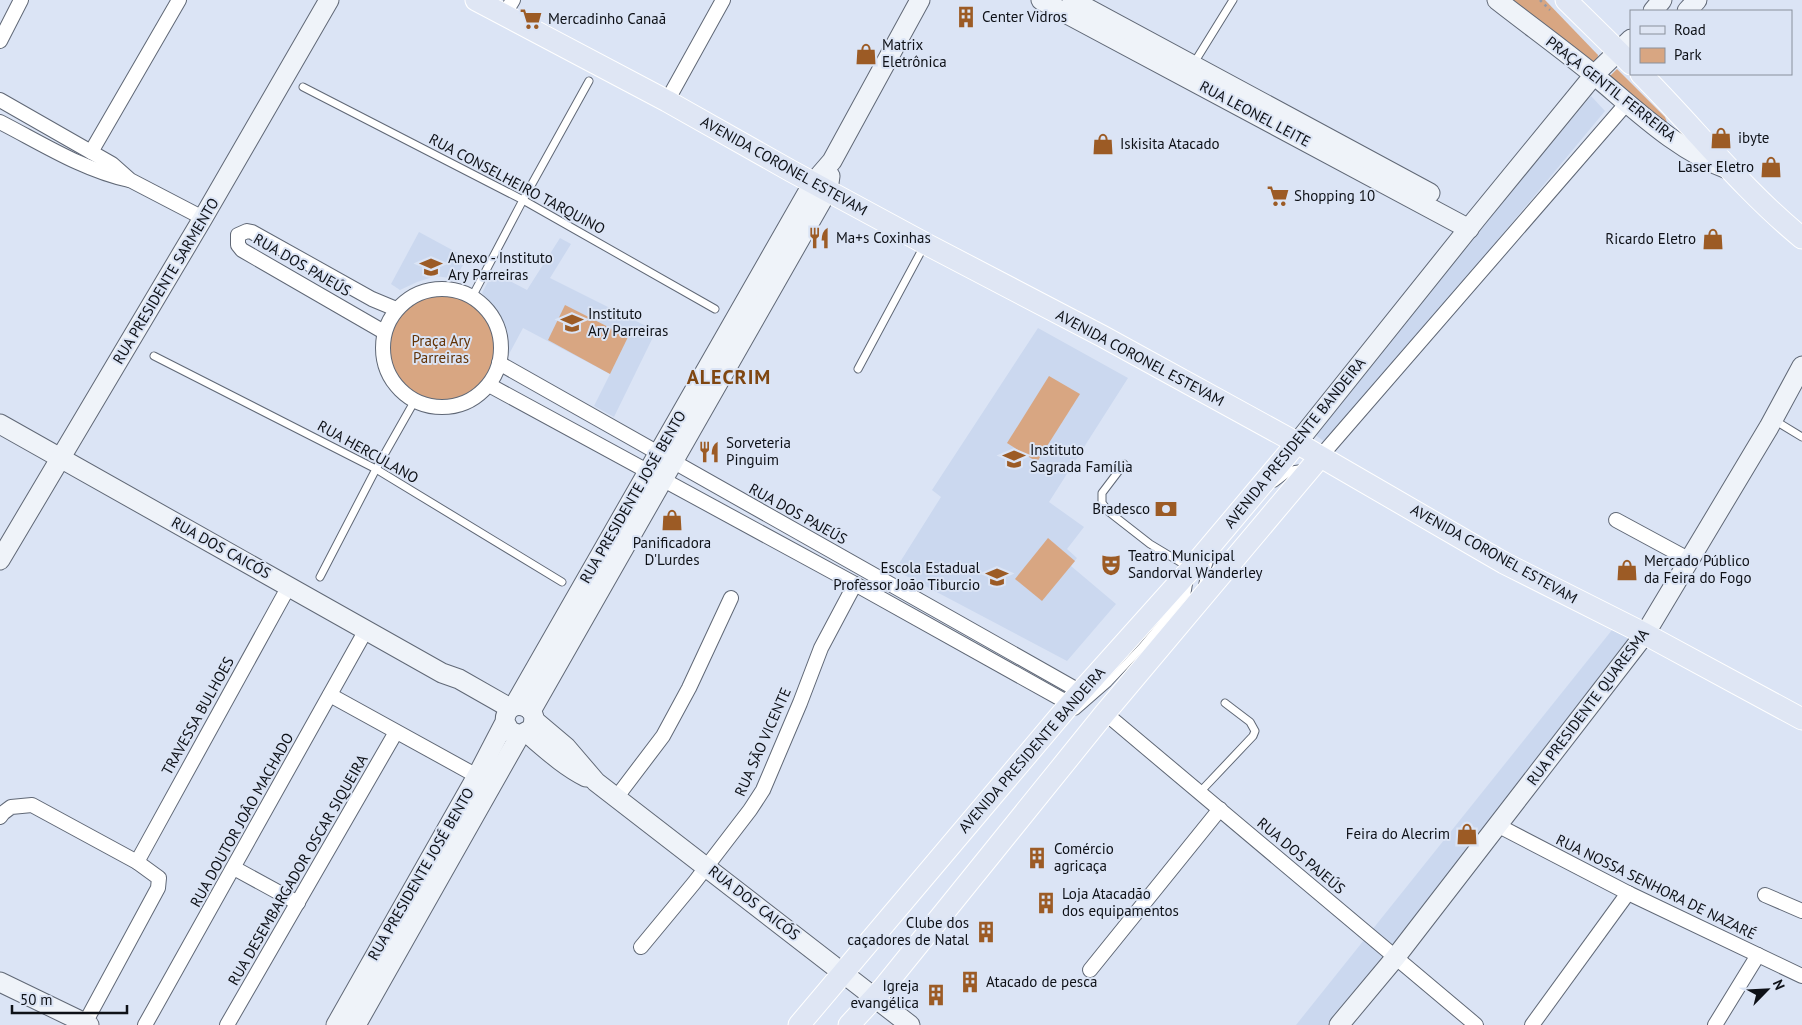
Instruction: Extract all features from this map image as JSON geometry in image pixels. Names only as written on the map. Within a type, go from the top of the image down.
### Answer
[{"type":"main road","name":"AVENIDA CORONEL ESTEVAM","points":[[476,0],[508,8],[667,101],[926,244],[1102,336],[1297,443],[1316,462],[1504,563],[1645,634],[1802,719]]},
{"type":"main road","points":[[1566,0],[1626,51]]},
{"type":"main road","points":[[1642,75],[1774,216],[1802,238]]},
{"type":"main road","name":"AVENIDA PRESIDENTE BANDEIRA","points":[[799,1025],[1075,698],[1191,569],[1297,443]]},
{"type":"main road","name":"AVENIDA PRESIDENTE BANDEIRA","points":[[848,1025],[874,998],[1105,713],[1316,462]]},
{"type":"street","points":[[0,41],[21,0]]},
{"type":"street","points":[[91,152],[179,0]]},
{"type":"street","name":"RUA PRESIDENTE SARMENTO","points":[[0,560],[203,218],[329,0]]},
{"type":"street","points":[[667,101],[723,0]]},
{"type":"street","name":"RUA PRESIDENTE JOSÉ BENTO","points":[[336,1025],[395,937],[453,836],[665,457],[821,186],[832,161],[920,0]]},
{"type":"street","name":"RUA LEONEL LEITE","points":[[1041,0],[1192,65],[1240,99]]},
{"type":"street","name":"RUA LEONEL LEITE","points":[[1072,0],[1126,38],[1473,224]]},
{"type":"street","name":"PRAÇA GENTIL FERREIRA","points":[[1497,0],[1594,75],[1626,104],[1702,159],[1730,170]]},
{"type":"street","points":[[1654,10],[1662,0]]},
{"type":"street","points":[[1688,10],[1697,0]]},
{"type":"street","name":"AVENIDA PRESIDENTE BANDEIRA","points":[[1297,443],[1594,75],[1626,51]]},
{"type":"street","points":[[0,100],[112,164],[130,180],[203,218]]},
{"type":"street","name":"AVENIDA PRESIDENTE BANDEIRA","points":[[1316,462],[1626,104]]},
{"type":"street","points":[[0,122],[85,166],[109,176],[130,180]]},
{"type":"street","name":"RUA DOS PAJEÚS","points":[[384,332],[242,250],[238,245],[238,235],[247,230],[252,232],[372,299],[396,309]]},
{"type":"street","points":[[292,280],[303,261]]},
{"type":"street","points":[[432,289],[453,290],[472,297],[488,311],[498,329],[501,350],[494,378],[474,399],[455,407],[434,408],[414,402],[401,392],[391,380],[384,364],[382,348],[384,332],[389,320],[396,309],[412,296],[432,289]]},
{"type":"street","points":[[364,320],[372,299]]},
{"type":"street","name":"RUA DOS PAJEÚS","points":[[499,363],[665,457],[1075,698]]},
{"type":"street","name":"RUA PRESIDENTE QUARESMA","points":[[1339,1025],[1395,958],[1645,634],[1773,420],[1802,366]]},
{"type":"street","points":[[489,385],[855,584],[1075,698]]},
{"type":"street","name":"RUA DOS CAICÓS","points":[[0,424],[442,673],[475,687],[518,719],[573,770],[596,782],[844,972],[910,1025]]},
{"type":"street","points":[[1616,520],[1690,560]]},
{"type":"street","name":"RUA SÃO VICENTE","points":[[641,947],[750,810],[763,790],[821,648],[855,584]]},
{"type":"street","name":"TRAVESSA BULHOES","points":[[136,862],[289,586]]},
{"type":"street","points":[[616,798],[663,736],[689,688],[731,598]]},
{"type":"street","name":"RUA DOUTOR JOÂO MACHADO","points":[[145,1025],[366,630]]},
{"type":"street","points":[[330,694],[477,776]]},
{"type":"street","name":"RUA DOS PAJEÚS","points":[[1105,713],[1476,1025]]},
{"type":"street","name":"RUA PRESIDENTE JOSÉ BENTO","points":[[453,836],[477,776],[518,719]]},
{"type":"street","name":"RUA DESEMBARGADOR OSCAR SIQUEIRA","points":[[227,1025],[396,732]]},
{"type":"street","points":[[0,982],[87,1024],[158,888],[158,878],[153,873],[32,805],[11,807],[1,815]]},
{"type":"street","points":[[1090,970],[1220,809]]},
{"type":"street","name":"RUA NOSSA SENHORA DE NAZARÉ","points":[[1497,825],[1628,893],[1802,976]]},
{"type":"street","points":[[234,868],[298,904]]},
{"type":"street","points":[[1532,1025],[1628,893]]},
{"type":"street","points":[[1765,895],[1802,911]]},
{"type":"street","name":"RUA PRESIDENTE JOSÉ BENTO","points":[[356,1025],[395,937]]},
{"type":"street","points":[[1715,1025],[1758,955]]},
{"type":"lane","points":[[1192,65],[1233,0]]},
{"type":"lane","points":[[472,297],[522,200],[589,81]]},
{"type":"lane","name":"RUA CONSELHEIRO TARQUINO","points":[[303,87],[522,200],[715,309]]},
{"type":"lane","points":[[858,369],[926,244]]},
{"type":"lane","name":"RUA HERCULANO","points":[[154,356],[376,470],[562,582]]},
{"type":"lane","points":[[320,577],[414,402]]},
{"type":"lane","points":[[1773,420],[1802,437]]},
{"type":"lane","points":[[1270,489],[1292,470],[1316,462]]},
{"type":"lane","points":[[1052,725],[1070,716],[1102,690],[1136,654],[1187,593],[1191,569],[1150,544],[1109,512],[1102,503],[1102,493],[1124,464]]},
{"type":"lane","points":[[1201,598],[1204,578],[1212,556],[1249,512]]},
{"type":"lane","points":[[1200,792],[1253,736],[1255,731],[1250,722],[1225,703]]},
{"type":"shaded area","points":[[1591,96],[1605,111],[1328,444],[1311,432]]},
{"type":"shaded area","name":"Anexo - Instituto Ary Parreiras","points":[[419,232],[467,258],[455,279],[436,276],[400,290],[391,284]]},
{"type":"shaded area","name":"Instituto Ary Parreiras","points":[[560,238],[571,244],[550,278],[656,331],[614,417],[594,406],[610,374],[523,328],[508,356],[508,345],[500,314],[482,293],[493,272],[527,290]]},
{"type":"shaded area","points":[[1038,328],[1128,378],[1049,502],[1084,527],[1067,549],[1077,558],[1071,566],[1116,604],[1067,661],[895,570],[941,497],[932,490]]},
{"type":"shaded area","name":"Feira do Alecrim","points":[[1612,630],[1638,642],[1333,1025],[1296,1025]]},
{"type":"green space","points":[[1504,0],[1545,0],[1598,55],[1597,61],[1591,68]]},
{"type":"green space","points":[[1617,69],[1665,117],[1667,122],[1664,125],[1605,81]]},
{"type":"green space","name":"Praça Ary Parreiras","points":[[441,293],[463,298],[481,310],[493,328],[498,350],[493,372],[481,390],[463,402],[441,407],[419,402],[401,390],[389,372],[384,350],[389,328],[401,310],[419,298]]},
{"type":"green space","points":[[565,305],[628,337],[610,374],[548,340]]},
{"type":"green space","points":[[1049,376],[1080,394],[1037,462],[1007,443]]},
{"type":"green space","points":[[1048,538],[1075,561],[1042,601],[1015,579]]},
{"type":"place","name":"Center Vidros","points":[[966,17]]},
{"type":"place","name":"Mercadinho Canaã","points":[[531,19]]},
{"type":"place","name":"Matrix Eletrônica","points":[[866,54]]},
{"type":"place","name":"ibyte","points":[[1721,138]]},
{"type":"place","name":"Iskisita Atacado","points":[[1103,144]]},
{"type":"place","name":"Laser Eletro","points":[[1771,167]]},
{"type":"place","name":"Shopping 10","points":[[1278,196]]},
{"type":"place","name":"Ma+s Coxinhas","points":[[819,238]]},
{"type":"place","name":"Ricardo Eletro","points":[[1713,239]]},
{"type":"place","name":"Anexo - Instituto Ary Parreiras","points":[[431,267]]},
{"type":"place","name":"Instituto Ary Parreiras","points":[[572,323]]},
{"type":"place","name":"Sorveteria Pinguim","points":[[709,452]]},
{"type":"place","name":"Instituto Sagrada Família","points":[[1014,459]]},
{"type":"place","name":"Bradesco","points":[[1166,509]]},
{"type":"place","name":"Panificadora D'Lurdes","points":[[672,520]]},
{"type":"place","name":"Teatro Municipal Sandorval Wanderley","points":[[1111,565]]},
{"type":"place","name":"Mercado Público da Feira do Fogo","points":[[1627,570]]},
{"type":"place","name":"Escola Estadual Professor João Tiburcio","points":[[997,577]]},
{"type":"place","name":"Feira do Alecrim","points":[[1467,834]]},
{"type":"place","name":"Comércio agricaça","points":[[1037,858]]},
{"type":"place","name":"Loja Atacadão dos equipamentos","points":[[1046,903]]},
{"type":"place","name":"Clube dos caçadores de Natal","points":[[986,932]]},
{"type":"place","name":"Atacado de pesca","points":[[970,982]]},
{"type":"place","name":"Igreja evangélica","points":[[936,995]]},
{"type":"district","name":"ALECRIM","points":[[729,377]]}]
